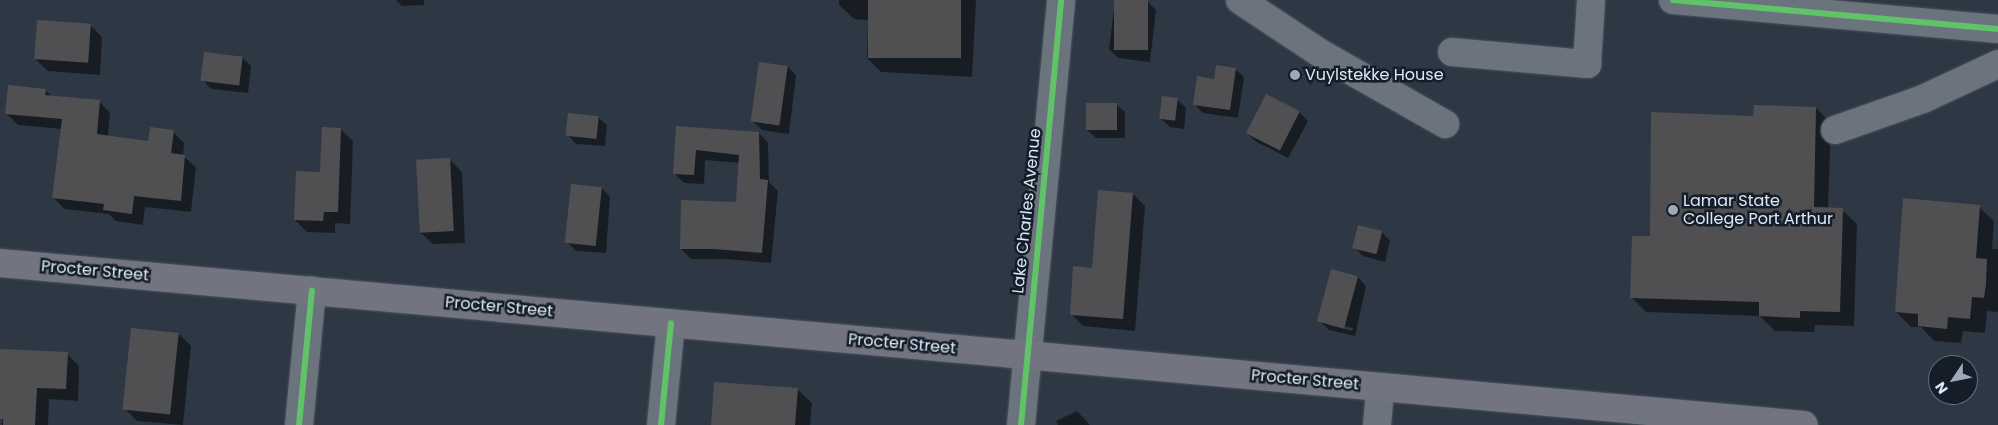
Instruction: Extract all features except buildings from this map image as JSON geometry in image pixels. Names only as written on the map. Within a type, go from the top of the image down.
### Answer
[{"type":"main road","name":"Procter Street","points":[[0,262],[1380,387],[1744,422],[1804,425]]},
{"type":"street","name":"Lake Charles Avenue","points":[[1021,425],[1061,0]]},
{"type":"street","points":[[1240,0],[1320,53],[1445,124]]},
{"type":"street","points":[[1452,52],[1587,64],[1591,0]]},
{"type":"street","points":[[1673,0],[1870,9],[1998,28]]},
{"type":"street","points":[[1835,130],[1922,99],[1998,64]]},
{"type":"street","points":[[299,425],[312,290]]},
{"type":"street","points":[[661,425],[671,323]]},
{"type":"street","points":[[1377,425],[1380,387]]},
{"type":"cycle path","points":[[1021,425],[1061,0]]},
{"type":"cycle path","points":[[1673,0],[1998,29]]},
{"type":"cycle path","points":[[299,425],[312,291]]},
{"type":"cycle path","points":[[661,425],[671,323]]},
{"type":"place","name":"Vuylstekke House","points":[[1295,75]]},
{"type":"place","name":"Lamar State College Port Arthur","points":[[1673,210]]}]
